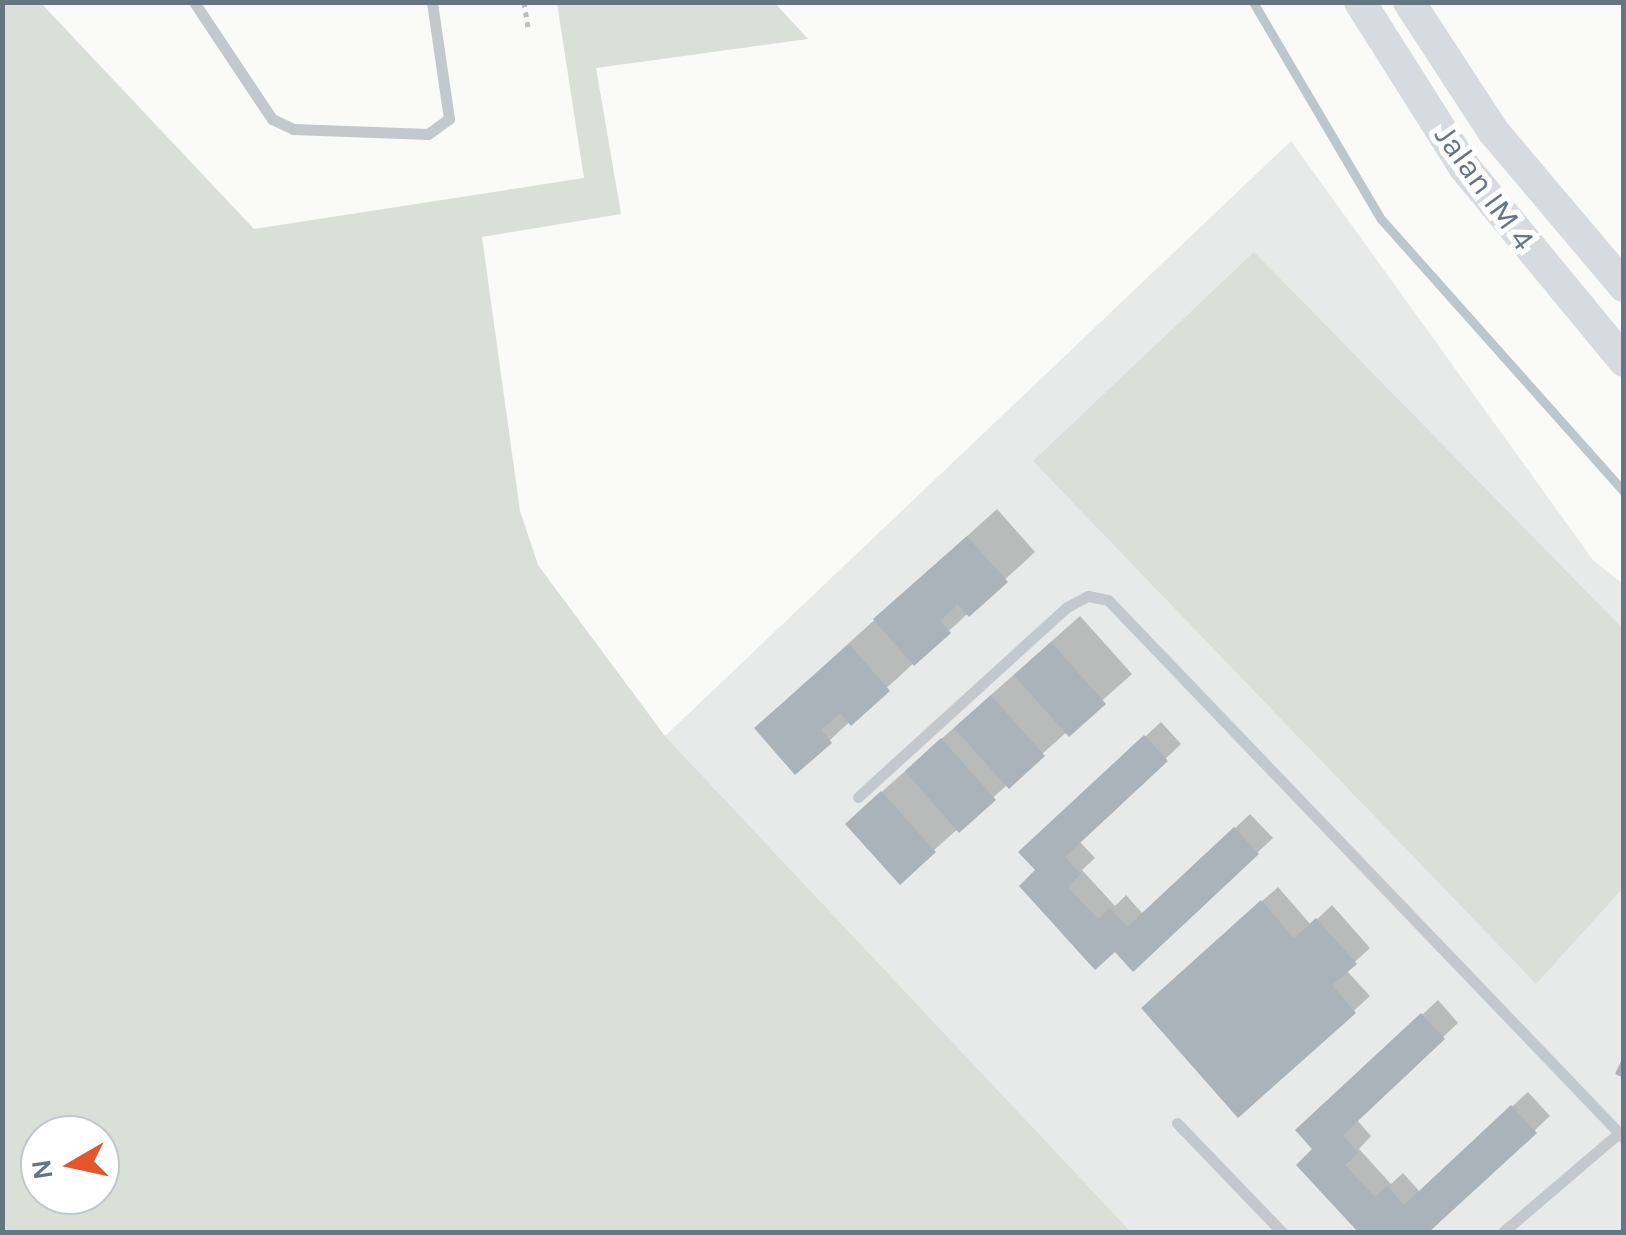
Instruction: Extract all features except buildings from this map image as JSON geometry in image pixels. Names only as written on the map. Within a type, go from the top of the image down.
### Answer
[{"type":"street","name":"Jalan IM 4","points":[[1360,2],[1465,168],[1624,361]]},
{"type":"street","name":"Jalan IM 4","points":[[1409,2],[1493,131],[1624,286]]},
{"type":"lane","points":[[194,2],[272,119],[293,129],[428,134],[449,119],[432,2]]},
{"type":"lane","points":[[858,797],[1067,607],[1088,596],[1108,600],[1621,1136],[1503,1232]]},
{"type":"lane","points":[[1177,1123],[1282,1232]]},
{"type":"path","points":[[524,2],[528,28]]},
{"type":"shaded area","points":[[2,3],[41,3],[254,229],[584,178],[557,3],[775,3],[808,39],[596,68],[621,214],[482,237],[520,511],[538,565],[665,736],[1131,1232],[3,1232]]},
{"type":"shaded area","points":[[1291,141],[1593,560],[1623,584],[1623,1232],[1131,1232],[665,736]]},
{"type":"shaded area","points":[[1254,252],[1623,629],[1623,888],[1536,984],[1033,461]]},
{"type":"waterway","points":[[1253,2],[1381,219],[1624,492]]}]
